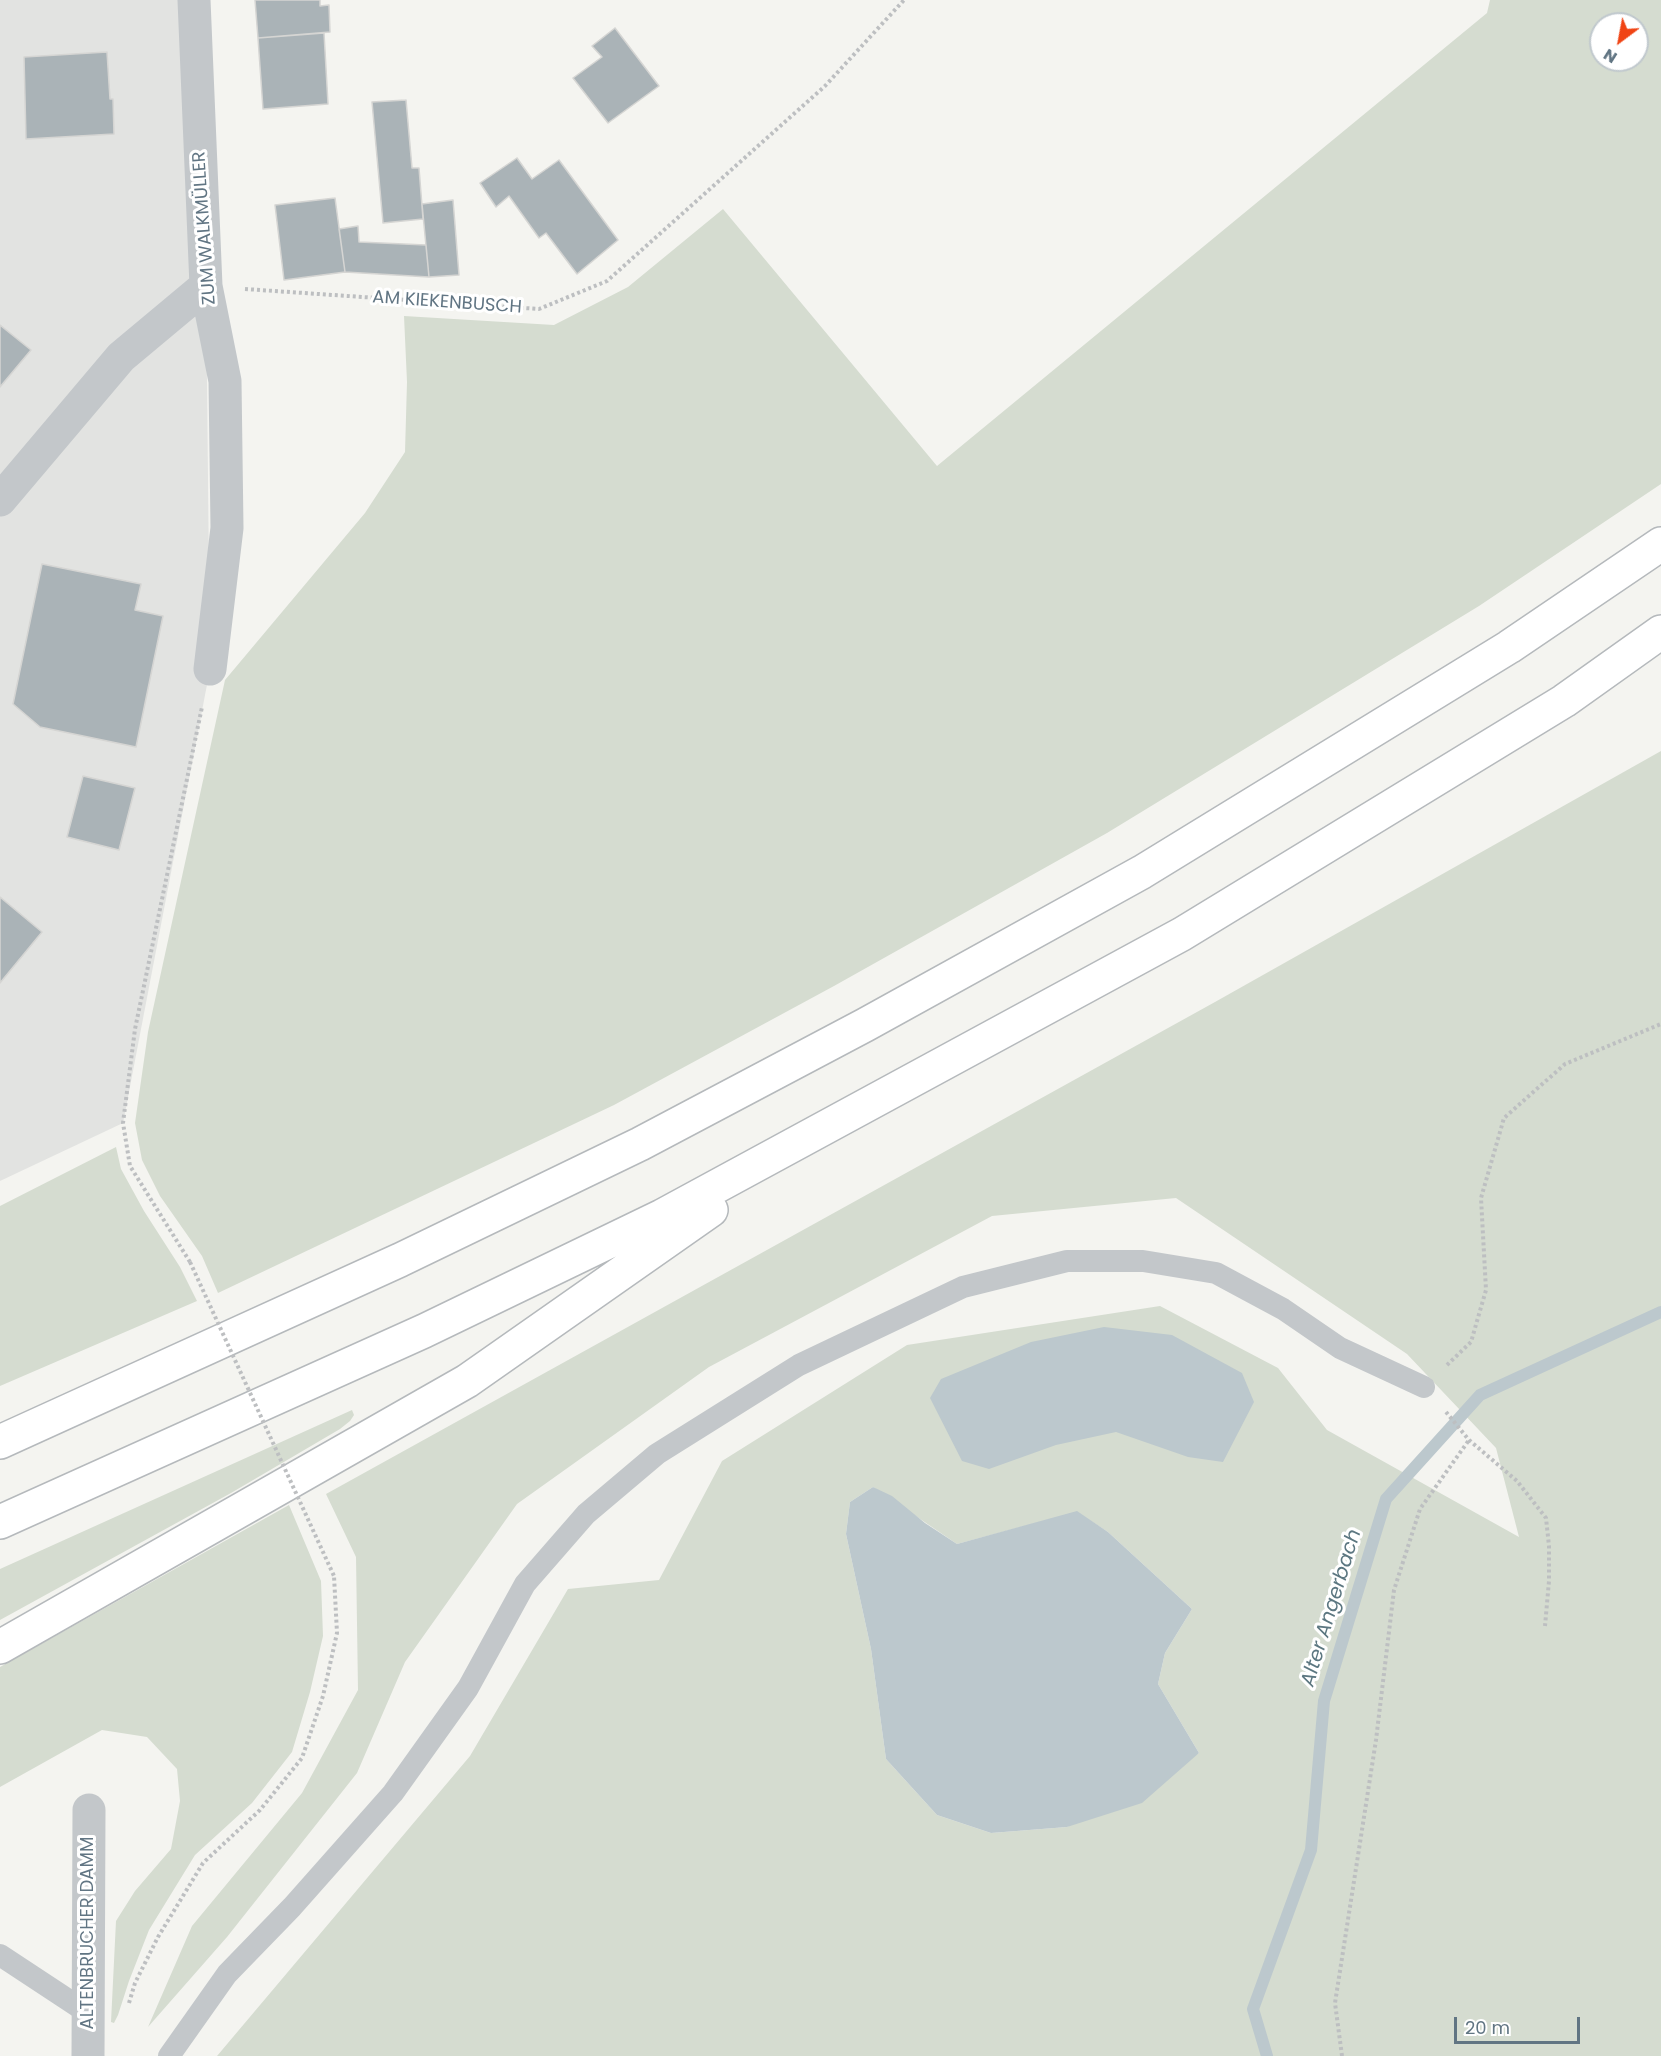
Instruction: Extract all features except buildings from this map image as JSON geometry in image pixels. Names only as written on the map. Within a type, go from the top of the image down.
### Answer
[{"type":"highway","points":[[0,1442],[400,1260],[640,1144],[864,1025],[1142,872],[1509,647],[1661,544]]},
{"type":"highway","points":[[0,1522],[445,1321],[662,1216],[1182,934],[1564,701],[1661,632]]},
{"type":"highway","points":[[0,1647],[467,1381],[837,1121]]},
{"type":"street","name":"ZUM WALKMÜLLER","points":[[194,0],[206,286],[225,381],[227,528],[210,669]]},
{"type":"street","points":[[0,500],[121,357],[206,286]]},
{"type":"street","name":"ALTENBRUCHER DAMM","points":[[88,2056],[89,1810]]},
{"type":"lane","points":[[169,2056],[227,1974],[292,1907],[393,1793],[468,1688],[525,1584],[586,1514],[657,1454],[799,1365],[963,1287],[1066,1261],[1143,1261],[1216,1273],[1282,1309],[1340,1348],[1424,1387]]},
{"type":"lane","points":[[0,1955],[88,2013]]},
{"type":"path","name":"AM KIEKENBUSCH","points":[[206,286],[539,309],[607,281],[825,86],[904,0]]},
{"type":"path","points":[[128,2006],[135,1983],[158,1937],[204,1863],[260,1810],[302,1758],[323,1696],[337,1633],[334,1576],[190,1262],[130,1166],[123,1123],[135,1029],[210,669]]},
{"type":"path","points":[[1424,1387],[1471,1342],[1486,1290],[1481,1198],[1504,1118],[1565,1064],[1661,1024]]},
{"type":"path","points":[[1439,1404],[1469,1440],[1516,1481],[1546,1518],[1549,1581],[1545,1626]]},
{"type":"path","points":[[1342,2056],[1335,2003],[1376,1740],[1394,1590],[1419,1509],[1469,1440]]},
{"type":"shaded area","points":[[0,0],[194,0],[206,286],[210,669],[123,1123],[0,1181]]},
{"type":"shaded area","points":[[1490,0],[1661,0],[1661,484],[1479,606],[1107,833],[834,986],[614,1105],[218,1293],[202,1256],[160,1196],[142,1160],[135,1123],[148,1032],[225,680],[365,513],[405,452],[407,382],[404,316],[554,325],[628,287],[723,209],[937,466],[1487,13]]},
{"type":"shaded area","points":[[1661,751],[1661,2056],[217,2056],[470,1756],[568,1589],[659,1580],[722,1461],[907,1345],[1160,1306],[1278,1368],[1327,1430],[1519,1537],[1496,1448],[1407,1354],[1176,1198],[992,1216],[709,1367],[517,1504],[405,1662],[357,1773],[227,1937],[148,2027],[192,1926],[302,1793],[358,1690],[356,1557],[326,1494],[1215,1002]],"holes":[[[873,1487],[957,1544],[1077,1512],[1108,1532],[1192,1609],[1165,1653],[1158,1684],[1199,1753],[1067,1827],[991,1833],[937,1815],[886,1759],[871,1649],[846,1534],[850,1502]]]},
{"type":"shaded area","points":[[116,1147],[121,1169],[144,1211],[180,1267],[197,1301],[0,1386],[0,1206]]},
{"type":"shaded area","points":[[1104,1327],[1172,1335],[1242,1373],[1254,1402],[1223,1462],[1188,1457],[1116,1432],[1056,1445],[989,1469],[962,1461],[930,1398],[941,1379],[1031,1342]]},
{"type":"shaded area","points":[[352,1410],[354,1415],[340,1429],[231,1493],[0,1620],[0,1569]]},
{"type":"shaded area","points":[[873,1487],[892,1496],[925,1523],[957,1544],[1077,1511],[1108,1532],[1192,1609],[1165,1653],[1158,1684],[1199,1753],[1142,1803],[1067,1827],[991,1833],[937,1815],[886,1759],[871,1649],[846,1534],[850,1502]]},
{"type":"shaded area","points":[[289,1505],[321,1581],[323,1636],[310,1692],[292,1752],[252,1803],[195,1855],[149,1930],[118,2015],[114,2023],[111,2022],[116,1921],[135,1891],[171,1849],[180,1801],[177,1769],[147,1737],[102,1730],[0,1787],[0,1667]]},
{"type":"waterway","name":"Alter Angerbach","points":[[1267,2056],[1253,2009],[1311,1850],[1324,1701],[1386,1499],[1480,1395],[1661,1312]]}]
